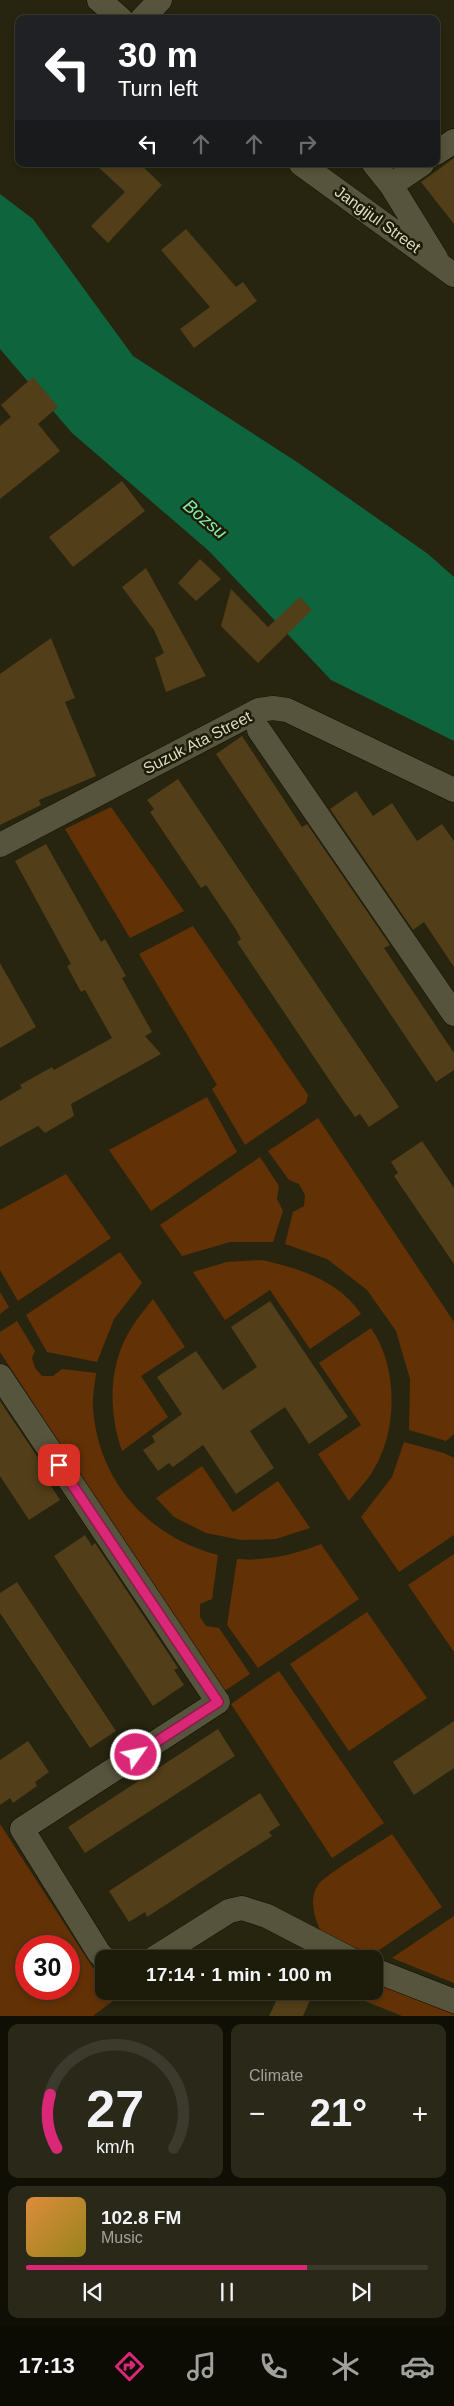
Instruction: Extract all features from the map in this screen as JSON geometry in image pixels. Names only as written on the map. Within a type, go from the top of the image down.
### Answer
[{"type":"street","points":[[100,0],[117,15]]},
{"type":"street","points":[[146,15],[160,0]]},
{"type":"street","points":[[440,150],[454,141]]},
{"type":"street","name":"Jangijul Street","points":[[305,167],[447,270]]},
{"type":"street","points":[[376,167],[391,185],[447,270]]},
{"type":"street","points":[[391,185],[418,167]]},
{"type":"street","name":"Suzuk Ata Street","points":[[0,845],[259,710],[273,708],[287,710],[454,790]]},
{"type":"street","points":[[259,730],[454,1014]]},
{"type":"street","points":[[0,1376],[218,1702],[22,1829],[96,1950]]},
{"type":"street","points":[[168,1950],[229,1912],[242,1908],[268,1916],[333,1950]]},
{"type":"street","points":[[383,1973],[454,2001]]},
{"type":"shaded area","points":[[111,807],[184,911],[130,938],[65,829]]},
{"type":"shaded area","points":[[193,926],[308,1095],[306,1103],[245,1145],[212,1089],[217,1085],[139,954]]},
{"type":"shaded area","points":[[207,1097],[237,1152],[151,1211],[109,1150]]},
{"type":"shaded area","points":[[318,1118],[454,1322],[454,1434],[446,1441],[409,1430],[410,1379],[396,1331],[367,1290],[327,1259],[285,1244],[293,1212],[304,1206],[305,1195],[299,1184],[289,1180],[268,1151]]},
{"type":"shaded area","points":[[260,1157],[279,1186],[277,1199],[283,1211],[273,1242],[230,1242],[182,1256],[160,1225]]},
{"type":"shaded area","points":[[66,1174],[111,1238],[18,1301],[0,1270],[0,1210]]},
{"type":"shaded area","points":[[120,1252],[142,1283],[114,1319],[97,1362],[47,1352],[26,1315]]},
{"type":"shaded area","points":[[262,1260],[304,1272],[330,1285],[352,1303],[361,1314],[310,1349],[270,1290],[225,1320],[193,1272],[227,1262]]},
{"type":"shaded area","points":[[0,1292],[9,1307],[0,1314]]},
{"type":"shaded area","points":[[153,1299],[185,1347],[141,1376],[168,1417],[122,1451],[117,1436],[113,1404],[113,1388],[118,1356],[134,1323]]},
{"type":"shaded area","points":[[17,1321],[35,1351],[32,1358],[35,1368],[42,1376],[53,1376],[62,1369],[96,1373],[93,1404],[97,1435],[105,1459],[116,1482],[131,1502],[149,1520],[170,1535],[193,1547],[218,1555],[212,1599],[200,1604],[200,1617],[206,1626],[219,1628],[250,1674],[223,1692],[0,1352],[0,1332]]},
{"type":"shaded area","points":[[371,1328],[387,1362],[392,1401],[390,1421],[380,1458],[369,1477],[349,1501],[318,1454],[361,1425],[319,1363]]},
{"type":"shaded area","points":[[404,1442],[444,1453],[454,1458],[454,1535],[399,1572],[361,1517],[392,1477]]},
{"type":"shaded area","points":[[202,1466],[233,1512],[278,1481],[310,1528],[276,1539],[241,1540],[206,1533],[174,1517],[156,1498]]},
{"type":"shaded area","points":[[321,1544],[359,1599],[258,1668],[227,1625],[237,1559],[259,1559],[280,1556]]},
{"type":"shaded area","points":[[454,1554],[454,1652],[408,1585]]},
{"type":"shaded area","points":[[367,1612],[427,1698],[349,1751],[290,1664]]},
{"type":"shaded area","points":[[279,1671],[384,1823],[332,1858],[231,1704]]},
{"type":"shaded area","points":[[0,1824],[72,1935],[15,1935],[15,2000],[80,2000],[80,1948],[95,1971],[95,2000],[114,2000],[93,2016],[0,2016]]},
{"type":"shaded area","points":[[392,1834],[442,1907],[379,1950],[360,1950],[322,1934],[315,1916],[313,1897],[318,1885],[340,1867]]},
{"type":"shaded area","points":[[454,1916],[454,1983],[392,1958]]},
{"type":"shaded area","points":[[383,1979],[454,2009],[454,2016],[402,2016],[362,2000],[383,2000]]},
{"type":"water","name":"Bozsu","points":[[0,194],[33,219],[133,356],[297,462],[428,554],[454,577],[454,741],[331,680],[209,551],[72,433],[0,349]]},
{"type":"building","points":[[454,158],[454,224],[421,182]]},
{"type":"building","points":[[98,167],[143,167],[162,185],[108,243],[91,226],[125,192]]},
{"type":"building","points":[[186,229],[236,287],[243,282],[257,301],[194,348],[180,329],[210,307],[161,250]]},
{"type":"building","points":[[33,377],[58,407],[38,424],[60,451],[0,499],[0,426],[11,417],[1,405]]},
{"type":"building","points":[[122,481],[145,511],[73,567],[49,537]]},
{"type":"building","points":[[200,559],[221,579],[196,601],[178,583]]},
{"type":"building","points":[[146,568],[206,676],[166,692],[155,658],[164,653],[154,630],[122,587]]},
{"type":"building","points":[[231,589],[268,627],[300,597],[312,610],[258,663],[221,626]]},
{"type":"building","points":[[51,638],[75,698],[65,702],[96,776],[39,800],[41,805],[0,825],[0,674]]},
{"type":"building","points":[[242,736],[302,827],[307,824],[390,945],[384,948],[454,1053],[454,1070],[436,1082],[216,754]]},
{"type":"building","points":[[178,779],[399,1107],[369,1127],[360,1114],[355,1117],[338,1093],[237,942],[241,939],[235,928],[206,885],[201,888],[150,812],[154,809],[147,800]]},
{"type":"building","points":[[356,791],[373,816],[392,803],[417,841],[442,824],[454,841],[454,967],[424,922],[413,930],[330,809]]},
{"type":"building","points":[[46,844],[101,942],[105,939],[126,976],[122,978],[152,1032],[145,1036],[161,1054],[71,1104],[74,1116],[45,1133],[38,1126],[0,1147],[0,1101],[22,1088],[20,1085],[52,1067],[54,1070],[112,1038],[85,990],[81,992],[67,966],[71,964],[15,861]]},
{"type":"building","points":[[0,963],[36,1027],[0,1048]]},
{"type":"building","points":[[422,1141],[454,1188],[454,1264],[394,1176],[398,1173],[391,1162]]},
{"type":"building","points":[[270,1301],[348,1417],[309,1444],[285,1407],[250,1431],[274,1468],[236,1494],[203,1445],[173,1467],[169,1463],[158,1471],[143,1450],[155,1442],[152,1436],[182,1414],[157,1377],[196,1351],[223,1390],[257,1367],[231,1327]]},
{"type":"building","points":[[0,1401],[55,1483],[51,1486],[60,1500],[29,1520],[0,1476]]},
{"type":"building","points":[[85,1535],[92,1546],[95,1543],[178,1668],[174,1670],[184,1685],[153,1706],[54,1556]]},
{"type":"building","points":[[17,1582],[116,1731],[90,1748],[0,1613],[0,1593]]},
{"type":"building","points":[[454,1721],[454,1768],[414,1795],[393,1762]]},
{"type":"building","points":[[218,1729],[235,1756],[85,1853],[68,1827]]},
{"type":"building","points":[[28,1741],[49,1772],[35,1782],[37,1786],[13,1803],[10,1798],[0,1805],[0,1760]]},
{"type":"building","points":[[260,1793],[280,1825],[269,1832],[272,1836],[147,1917],[145,1912],[129,1922],[109,1891]]},
{"type":"building","points":[[277,2000],[310,2000],[303,2016],[269,2016]]},
{"type":"route","points":[[59,1465],[218,1702],[136,1755]]}]
